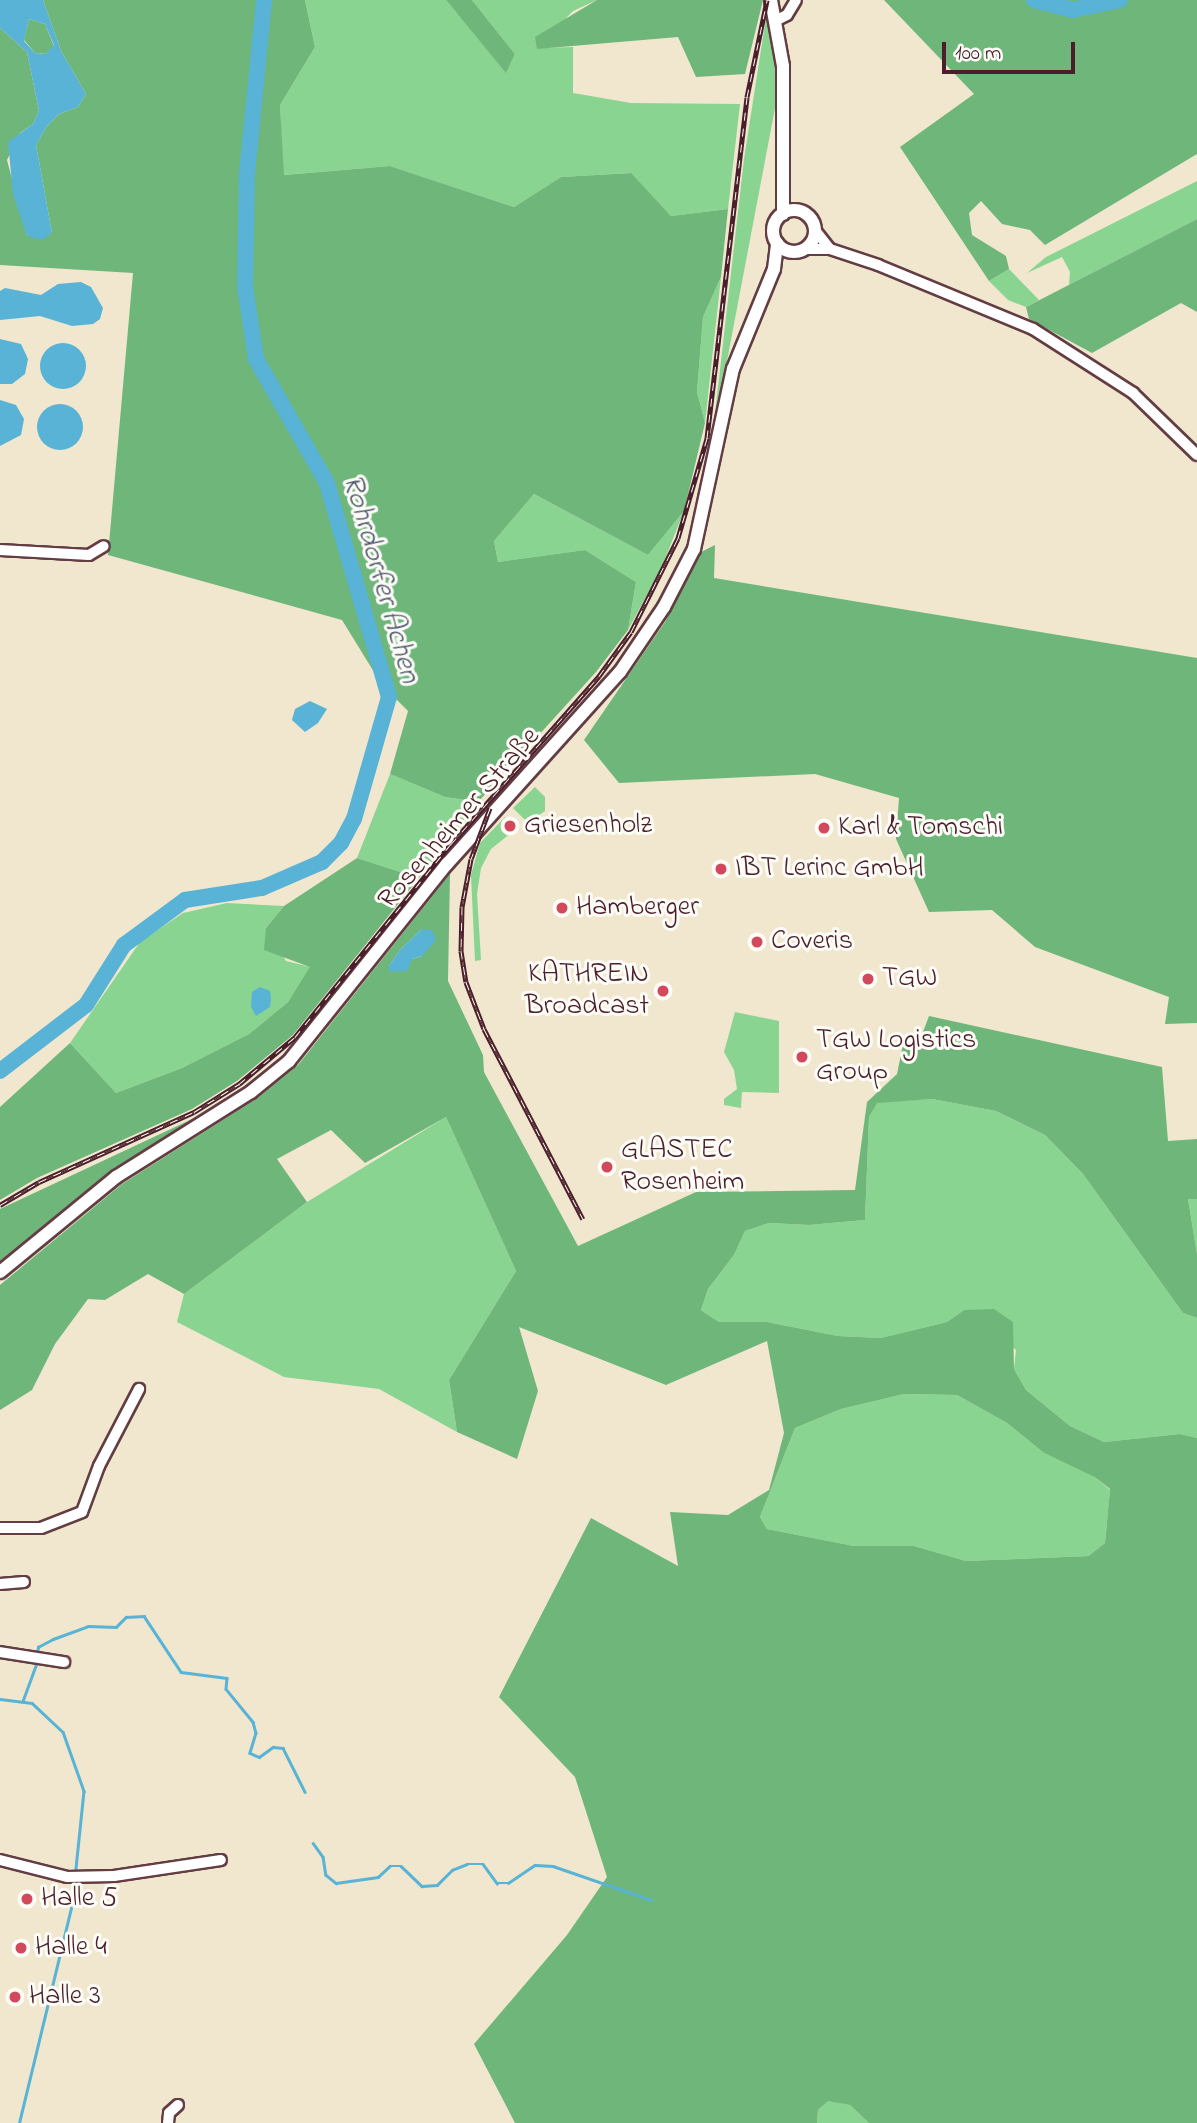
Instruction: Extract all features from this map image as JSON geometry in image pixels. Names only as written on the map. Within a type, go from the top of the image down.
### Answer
[{"type":"main road","points":[[771,0],[777,20],[786,189],[783,214],[774,227],[777,243],[792,252],[806,249],[815,230],[808,216],[799,211],[786,189]]},
{"type":"main road","points":[[783,214],[799,211]]},
{"type":"main road","name":"Rosenheimer Straße","points":[[0,1272],[116,1177],[251,1092],[289,1061],[447,864],[620,672],[664,607],[694,549],[706,512],[733,369],[774,269],[777,243]]},
{"type":"main road","name":"Rosenheimer Straße","points":[[774,269],[792,252]]},
{"type":"street","points":[[777,20],[787,15],[796,0]]},
{"type":"street","points":[[815,230],[830,249]]},
{"type":"street","points":[[806,249],[830,249],[945,289],[1033,329],[1133,393],[1197,455]]},
{"type":"street","points":[[0,550],[89,555],[104,546]]},
{"type":"street","points":[[0,1528],[41,1528],[82,1512],[99,1466],[139,1390]]},
{"type":"street","points":[[0,1584],[24,1583]]},
{"type":"street","points":[[0,1652],[64,1662]]},
{"type":"street","points":[[0,1860],[67,1877],[114,1876],[221,1860]]},
{"type":"street","points":[[168,2123],[169,2113],[178,2105]]},
{"type":"green space","points":[[43,0],[305,0],[315,47],[280,105],[284,175],[390,166],[514,207],[561,177],[631,173],[671,216],[728,209],[721,277],[703,317],[697,392],[705,423],[684,511],[648,555],[534,494],[494,541],[498,562],[585,550],[636,582],[628,630],[596,672],[478,802],[445,797],[390,774],[408,711],[382,685],[342,620],[108,555],[133,273],[0,265],[0,28],[27,52],[39,111],[33,124],[20,133],[7,160],[27,236],[52,233],[36,145],[46,127],[59,114],[78,107],[86,94],[61,51]]},
{"type":"green space","points":[[305,0],[446,0],[506,72],[515,54],[472,0],[597,0],[573,11],[537,48],[573,47],[573,93],[631,103],[740,104],[728,209],[671,216],[630,173],[561,177],[514,207],[390,166],[283,175],[280,105],[315,47]]},
{"type":"green space","points":[[446,0],[472,0],[515,54],[506,73]]},
{"type":"green space","points":[[597,0],[763,0],[745,74],[696,77],[678,37],[537,49],[535,37]]},
{"type":"green space","points":[[884,0],[1197,0],[1197,154],[1045,245],[1030,230],[1002,224],[981,201],[969,213],[972,235],[1006,256],[1009,269],[989,281],[900,147],[974,94]]},
{"type":"green space","points":[[767,11],[775,40],[775,108],[712,440],[744,159]]},
{"type":"green space","points":[[29,19],[45,24],[54,46],[46,54],[35,53],[24,40]]},
{"type":"green space","points":[[1197,181],[1197,219],[1069,285],[1070,272],[1062,257],[1027,273],[1046,257]]},
{"type":"green space","points":[[1197,219],[1197,312],[1181,303],[1092,353],[1029,319],[1026,307]]},
{"type":"green space","points":[[1009,269],[1039,300],[1026,307],[1008,300],[989,281]]},
{"type":"green space","points":[[721,277],[705,423],[697,392],[703,317]]},
{"type":"green space","points":[[534,494],[648,555],[684,511],[661,569],[628,630],[636,582],[585,550],[498,562],[494,541]]},
{"type":"green space","points":[[715,545],[714,578],[1197,658],[1197,1023],[1165,1024],[1169,997],[1035,947],[992,910],[929,912],[896,839],[899,798],[815,774],[619,783],[584,740],[665,622],[701,552]]},
{"type":"green space","points":[[390,774],[445,797],[478,802],[419,878],[357,858]]},
{"type":"green space","points":[[535,787],[545,797],[545,811],[532,820],[524,819],[513,808]]},
{"type":"green space","points":[[505,817],[517,828],[491,849],[481,868],[477,894],[481,960],[475,961],[471,875],[480,843]]},
{"type":"green space","points":[[357,858],[419,878],[293,1035],[237,1081],[192,1109],[37,1178],[0,1200],[0,1107],[70,1043],[116,1093],[182,1068],[249,1034],[288,1002],[310,967],[264,950],[266,928],[284,906]]},
{"type":"green space","points":[[450,874],[448,981],[483,1055],[484,1072],[578,1246],[696,1192],[855,1190],[867,1102],[897,1074],[904,1040],[920,1040],[929,1016],[1162,1067],[1168,1141],[1197,1139],[1197,1199],[1188,1199],[1197,1254],[1197,1318],[1183,1313],[1083,1174],[1045,1135],[996,1111],[932,1099],[877,1103],[869,1117],[865,1220],[809,1225],[769,1223],[745,1231],[734,1255],[708,1289],[701,1310],[719,1322],[767,1322],[838,1336],[881,1338],[947,1322],[964,1310],[994,1309],[1013,1322],[1014,1369],[1026,1390],[1070,1426],[1104,1442],[1180,1434],[1197,1438],[1197,2123],[869,2123],[850,2105],[828,2101],[818,2110],[817,2123],[515,2123],[474,2044],[567,1935],[607,1877],[575,1777],[499,1697],[591,1518],[678,1566],[670,1512],[728,1515],[769,1490],[784,1433],[767,1341],[666,1385],[519,1327],[538,1391],[517,1459],[457,1432],[449,1380],[516,1271],[446,1117],[365,1163],[331,1130],[277,1159],[307,1202],[184,1294],[148,1274],[105,1300],[88,1299],[55,1344],[32,1390],[0,1410],[0,1285],[122,1184],[259,1097],[298,1065]],"holes":[[[421,930],[422,956],[389,966],[400,950]],[[904,1394],[957,1395],[1007,1423],[1044,1453],[1096,1478],[1110,1489],[1105,1543],[1089,1556],[966,1561],[914,1546],[854,1546],[767,1529],[760,1517],[795,1428],[841,1409]]]},
{"type":"green space","points":[[227,903],[284,906],[266,928],[286,961],[311,967],[288,1002],[249,1034],[182,1068],[116,1093],[70,1043],[140,942],[183,913]]},
{"type":"green space","points":[[735,1012],[779,1021],[779,1093],[742,1092],[741,1108],[724,1105],[724,1099],[737,1089],[734,1070],[724,1052]]},
{"type":"green space","points":[[932,1099],[996,1111],[1045,1135],[1083,1174],[1183,1313],[1197,1318],[1197,1438],[1180,1434],[1104,1442],[1070,1426],[1026,1390],[1014,1369],[1016,1350],[964,1310],[947,1322],[881,1338],[838,1336],[767,1322],[719,1322],[701,1310],[708,1289],[734,1255],[745,1231],[769,1223],[809,1225],[865,1220],[869,1117],[877,1102]]},
{"type":"green space","points":[[205,1113],[97,1184],[0,1267],[0,1209]]},
{"type":"green space","points":[[446,1117],[516,1271],[449,1380],[457,1432],[379,1389],[284,1377],[177,1322],[184,1294],[307,1202]]},
{"type":"green space","points":[[1188,1199],[1197,1199],[1197,1254]]},
{"type":"green space","points":[[904,1394],[957,1395],[1007,1423],[1044,1453],[1096,1478],[1110,1490],[1105,1543],[1090,1556],[966,1561],[914,1546],[854,1546],[767,1529],[760,1517],[795,1428],[841,1409]]},
{"type":"green space","points":[[828,2100],[850,2105],[869,2123],[817,2123],[818,2110]]},
{"type":"water","points":[[0,0],[43,0],[61,51],[86,94],[78,107],[59,114],[46,127],[36,145],[52,233],[42,240],[27,236],[13,194],[8,142],[33,124],[39,111],[27,52],[0,28]],"holes":[[[29,19],[45,24],[54,45],[46,54],[35,53],[24,41]]]},
{"type":"water","points":[[81,282],[91,287],[103,308],[100,319],[93,324],[72,326],[40,316],[0,320],[0,291],[5,288],[41,295],[58,284]]},
{"type":"water","points":[[0,339],[21,344],[28,359],[25,374],[12,384],[0,384]]},
{"type":"water","points":[[63,343],[79,350],[86,366],[79,382],[63,389],[47,382],[40,366],[47,350]]},
{"type":"water","points":[[0,400],[16,405],[24,419],[21,435],[0,446]]},
{"type":"water","points":[[60,404],[76,411],[83,427],[76,443],[60,450],[44,443],[37,427],[44,411]]},
{"type":"water","points":[[310,701],[327,709],[318,723],[305,732],[292,720],[295,709]]},
{"type":"water","points":[[421,930],[432,930],[436,940],[422,956],[412,959],[407,971],[390,972],[389,966],[400,950]]},
{"type":"water","points":[[260,987],[270,991],[270,1007],[256,1016],[251,1007],[252,992]]},
{"type":"waterway","name":"Rohrdorfer Achen","points":[[0,1071],[86,1005],[124,945],[185,900],[262,888],[322,862],[341,843],[354,819],[389,697],[327,483],[256,359],[245,286],[247,174],[264,0]]},
{"type":"waterway","points":[[1034,0],[1073,10],[1120,0]]},
{"type":"waterway","points":[[37,1655],[38,1647],[88,1626],[116,1627],[126,1617],[144,1616],[181,1672],[227,1678],[226,1689],[253,1722],[256,1733],[250,1753],[259,1757],[273,1747],[283,1748],[305,1792]]},
{"type":"waterway","points":[[23,1700],[37,1662]]},
{"type":"waterway","points":[[0,1699],[32,1703],[63,1732],[84,1791],[76,1869]]},
{"type":"waterway","points":[[313,1843],[323,1857],[326,1875],[336,1883],[378,1877],[390,1866],[401,1866],[422,1886],[437,1885],[452,1870],[467,1864],[483,1864],[497,1883],[508,1883],[535,1865],[553,1866],[651,1900]]},
{"type":"waterway","points":[[19,2123],[77,1884]]},
{"type":"railway","points":[[0,1205],[39,1182],[194,1112],[239,1084],[295,1037],[451,844],[599,676],[631,632],[678,538],[707,438],[747,97],[767,0]]},
{"type":"railway","points":[[490,808],[471,859],[462,907],[461,951],[466,982],[484,1029],[583,1219]]},
{"type":"place","name":"Griesenholz","points":[[510,826]]},
{"type":"place","name":"Karl & Tomschi","points":[[824,828]]},
{"type":"place","name":"IBT Lerinc GmbH","points":[[721,869]]},
{"type":"place","name":"Hamberger","points":[[562,908]]},
{"type":"place","name":"Coveris","points":[[757,942]]},
{"type":"place","name":"TGW","points":[[868,979]]},
{"type":"place","name":"KATHREIN Broadcast","points":[[663,991]]},
{"type":"place","name":"TGW Logistics Group","points":[[802,1057]]},
{"type":"place","name":"GLASTEC Rosenheim","points":[[607,1167]]},
{"type":"place","name":"Halle 5","points":[[27,1899]]},
{"type":"place","name":"Halle 4","points":[[21,1948]]},
{"type":"place","name":"Halle 3","points":[[15,1997]]}]
